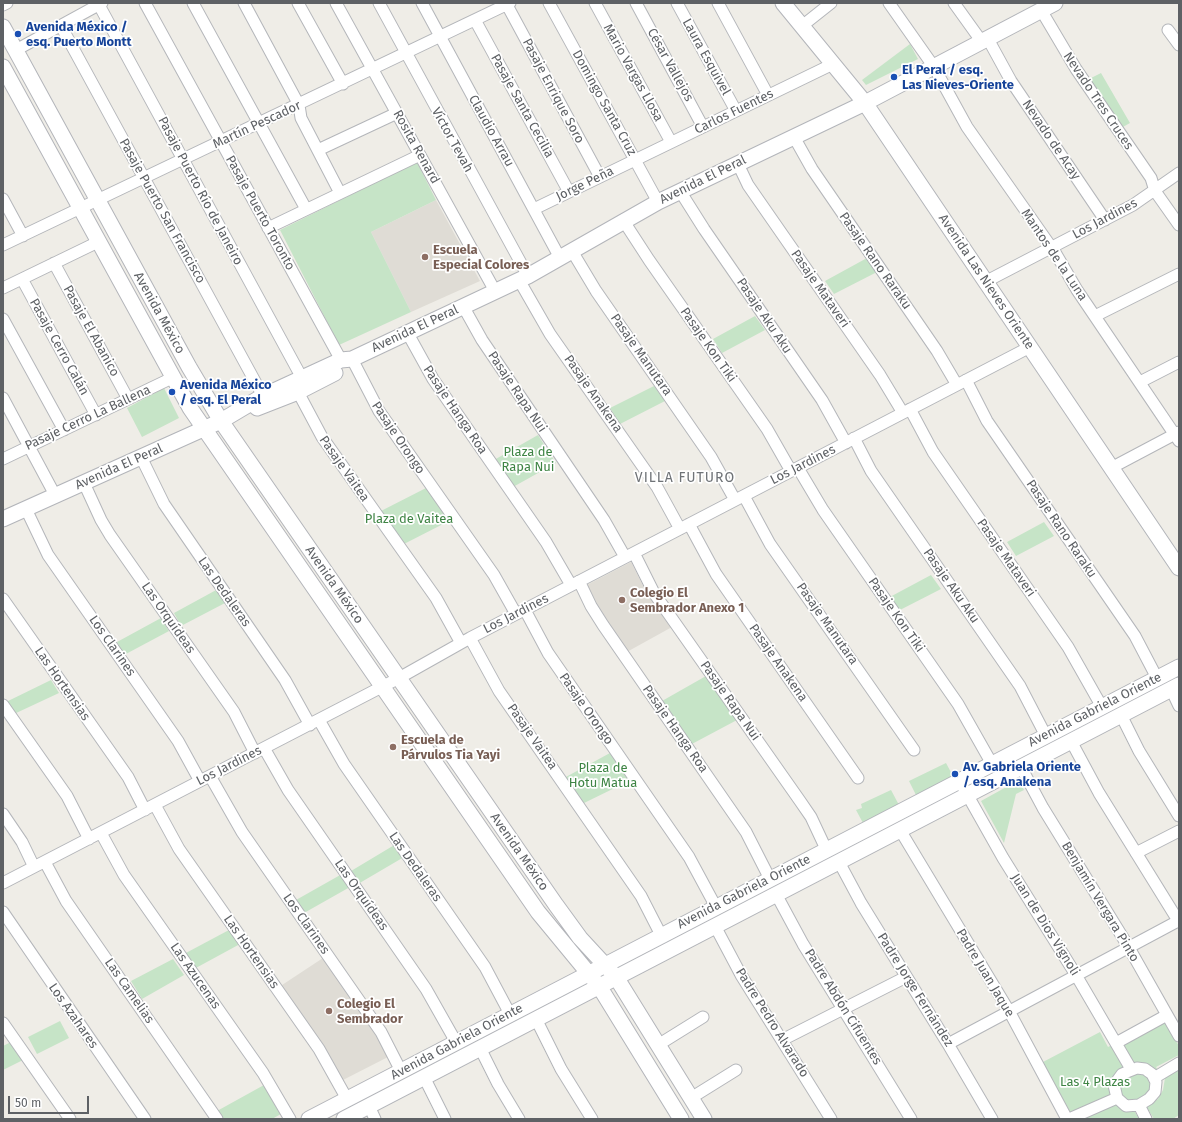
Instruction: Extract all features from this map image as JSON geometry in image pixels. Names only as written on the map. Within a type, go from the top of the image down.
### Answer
[{"type":"main road","name":"Avenida Las Nieves Oriente","points":[[783,3],[865,104],[1179,568]]},
{"type":"main road","name":"Avenida El Peral","points":[[3,519],[221,421],[263,396],[300,385],[345,368],[346,359],[523,278],[566,255],[623,220],[680,191],[865,104],[1055,3]]},
{"type":"main road","name":"Avenida México","points":[[3,27],[189,367],[221,421],[556,905],[580,938],[616,977],[704,1119]]},
{"type":"main road","name":"Avenida México","points":[[3,67],[172,378],[204,429],[538,912],[599,986],[681,1119]]},
{"type":"main road","name":"Avenida El Peral","points":[[235,414],[267,406],[300,385]]},
{"type":"main road","name":"Avenida Gabriela Oriente","points":[[309,1119],[588,974],[604,964],[1179,667]]},
{"type":"main road","name":"Avenida Gabriela Oriente","points":[[344,1119],[372,1112],[424,1077],[1175,687]]},
{"type":"street","points":[[3,5],[7,3]]},
{"type":"street","name":"Pasaje Puerto Toronto","points":[[145,3],[268,228],[346,359]]},
{"type":"street","points":[[193,3],[306,209]]},
{"type":"street","points":[[244,3],[299,104],[301,118],[340,193]]},
{"type":"street","points":[[298,3],[343,84]]},
{"type":"street","name":"Rosita Renard","points":[[336,3],[495,291]]},
{"type":"street","name":"Víctor Tevah","points":[[379,3],[523,278]]},
{"type":"street","name":"Claudio Arrau","points":[[423,3],[534,209],[566,255]]},
{"type":"street","name":"Domingo Santa Cruz","points":[[549,3],[658,202]]},
{"type":"street","name":"Mario Vargas Llosa","points":[[595,3],[671,142]]},
{"type":"street","name":"César Vallejos","points":[[636,3],[703,127]]},
{"type":"street","name":"Laura Esquivel","points":[[677,3],[736,111]]},
{"type":"street","points":[[718,3],[768,95]]},
{"type":"street","points":[[802,26],[831,3]]},
{"type":"street","name":"Mantos de la Luna","points":[[889,3],[934,67],[957,110],[1051,248],[1095,316],[1178,436]]},
{"type":"street","name":"Nevado de Acay","points":[[954,3],[985,41],[1105,220]]},
{"type":"street","points":[[16,50],[101,4]]},
{"type":"street","name":"Pasaje Puerto Río de Janeiro","points":[[101,4],[300,385]]},
{"type":"street","name":"Martín Pescador","points":[[3,245],[508,4]]},
{"type":"street","name":"Pasaje Enrique Soro","points":[[508,4],[600,177]]},
{"type":"street","name":"Nevado Tres Cruces","points":[[1041,10],[1076,69],[1151,178],[1155,191],[1179,225]]},
{"type":"street","name":"Pasaje Santa Cecilia","points":[[475,20],[570,192]]},
{"type":"street","name":"Pasaje Puerto San Francisco","points":[[61,26],[263,396]]},
{"type":"street","points":[[1168,30],[1179,45]]},
{"type":"street","name":"Carlos Fuentes","points":[[635,160],[833,64]]},
{"type":"street","points":[[318,150],[397,113]]},
{"type":"street","name":"Pasaje Rano Raraku","points":[[794,137],[812,169],[1135,636],[1156,678]]},
{"type":"street","points":[[268,228],[420,155]]},
{"type":"street","name":"Jorge Peña","points":[[534,209],[635,160]]},
{"type":"street","name":"Pasaje Mataveri","points":[[738,164],[748,185],[906,411],[1068,647],[1102,707]]},
{"type":"street","name":"Los Jardines","points":[[985,282],[1105,220],[1155,191],[1179,173]]},
{"type":"street","name":"Pasaje Aku Aku","points":[[680,191],[704,229],[1020,686],[1046,736]]},
{"type":"street","points":[[3,199],[23,236]]},
{"type":"street","name":"Pasaje Kon Tiki","points":[[623,220],[794,470],[958,704],[992,764]]},
{"type":"street","points":[[3,288],[98,242]]},
{"type":"street","name":"Pasaje Manutara","points":[[566,255],[596,291],[914,750]]},
{"type":"street","name":"Pasaje El Abanico","points":[[54,263],[128,399]]},
{"type":"street","points":[[1095,316],[1179,274]]},
{"type":"street","name":"Pasaje Anakena","points":[[523,278],[538,315],[858,778]]},
{"type":"street","name":"Pasaje Cerro Calán","points":[[22,279],[96,415]]},
{"type":"street","name":"Pasaje Rapa Nui","points":[[463,306],[482,340],[604,520],[630,555],[654,593],[800,801],[818,832],[826,850]]},
{"type":"street","points":[[3,319],[64,430]]},
{"type":"street","name":"Pasaje Hanga Roa","points":[[407,332],[433,378],[746,832],[770,879]]},
{"type":"street","name":"Los Jardines","points":[[3,883],[382,687],[465,640],[1030,347]]},
{"type":"street","name":"Pasaje Orongo","points":[[346,359],[379,411],[689,857],[716,907]]},
{"type":"street","points":[[1140,382],[1179,362]]},
{"type":"street","name":"Pasaje Cerro La Ballena","points":[[3,459],[172,378]]},
{"type":"street","name":"Pasaje Vaitea","points":[[300,385],[322,437],[436,598],[641,896],[661,935]]},
{"type":"street","points":[[3,398],[56,495]]},
{"type":"street","points":[[1111,468],[1178,436]]},
{"type":"street","name":"Las Dedaleras","points":[[140,457],[164,504],[485,967],[510,1014]]},
{"type":"street","name":"Las Orquídeas","points":[[84,482],[101,520],[110,535],[426,989],[456,1042]]},
{"type":"street","name":"Los Clarines","points":[[26,509],[48,555],[381,1032],[401,1071]]},
{"type":"street","name":"Las Hortensias","points":[[3,599],[128,778],[145,810]]},
{"type":"street","points":[[1175,687],[1179,706]]},
{"type":"street","points":[[3,705],[73,806],[90,839]]},
{"type":"street","points":[[1121,716],[1139,751],[1179,816]]},
{"type":"street","points":[[948,1044],[1128,946],[1178,922],[1099,793],[1071,741]]},
{"type":"street","name":"Benjamín Vergara Pinto","points":[[1021,767],[1043,808],[1128,946],[1179,1036]]},
{"type":"street","name":"Juan de Dios Vignoli","points":[[959,780],[1003,858],[1076,975],[1131,1069]]},
{"type":"street","name":"Las Hortensias","points":[[155,804],[180,849],[319,1049],[347,1100]]},
{"type":"street","points":[[3,814],[22,842],[34,868]]},
{"type":"street","name":"Padre Juan Jaque","points":[[900,830],[1009,1011],[1068,1119]]},
{"type":"street","points":[[1136,853],[1179,831]]},
{"type":"street","name":"Las Azucenas","points":[[101,833],[124,875],[263,1073],[290,1119]]},
{"type":"street","name":"Las Camelias","points":[[45,862],[66,901],[217,1119]]},
{"type":"street","name":"Padre Jorge Fernández","points":[[839,862],[858,897],[992,1119]]},
{"type":"street","name":"Padre Abdón Cifuentes","points":[[776,894],[843,1008],[912,1119]]},
{"type":"street","name":"Los Azahares","points":[[3,912],[145,1119]]},
{"type":"street","name":"Padre Pedro Alvarado","points":[[715,926],[741,975],[831,1119]]},
{"type":"street","points":[[782,1040],[906,977]]},
{"type":"street","points":[[1116,1043],[1167,1016]]},
{"type":"street","points":[[658,1045],[703,1017]]},
{"type":"street","points":[[536,1019],[561,1069],[592,1119]]},
{"type":"street","points":[[3,1023],[70,1119]]},
{"type":"street","points":[[480,1048],[498,1084],[519,1119]]},
{"type":"street","points":[[1154,1078],[1179,1063]]},
{"type":"street","points":[[1131,1069],[1145,1069],[1154,1078],[1156,1087],[1153,1096],[1139,1105],[1126,1106],[1117,1098],[1114,1090],[1116,1081],[1122,1074],[1131,1069]]},
{"type":"street","points":[[691,1098],[736,1070]]},
{"type":"street","points":[[424,1077],[445,1119]]},
{"type":"street","points":[[1068,1119],[1117,1098]]},
{"type":"street","points":[[1139,1105],[1146,1119]]},
{"type":"shaded area","name":"Escuela Especial Colores","points":[[436,200],[480,281],[411,312],[371,232]]},
{"type":"shaded area","name":"Colegio El Sembrador Anexo 1","points":[[631,562],[643,586],[672,627],[625,653],[585,586]]},
{"type":"shaded area","name":"Colegio El Sembrador","points":[[323,958],[377,1035],[388,1057],[341,1081],[279,987]]},
{"type":"green space","points":[[910,44],[918,59],[866,85],[862,80]]},
{"type":"green space","points":[[1101,73],[1130,123],[1121,128],[1087,80]]},
{"type":"green space","points":[[417,162],[436,200],[371,232],[411,312],[339,345],[280,230]]},
{"type":"green space","points":[[867,258],[877,272],[834,294],[825,281]]},
{"type":"green space","points":[[755,316],[765,330],[722,353],[713,339]]},
{"type":"green space","points":[[654,386],[665,401],[620,424],[610,408]]},
{"type":"green space","points":[[164,388],[179,418],[142,437],[127,408]]},
{"type":"green space","name":"Plaza de Rapa Nui","points":[[538,435],[556,463],[513,487],[494,460]]},
{"type":"green space","name":"Plaza de Vaitea","points":[[428,487],[449,521],[402,545],[379,512]]},
{"type":"green space","points":[[1044,522],[1054,536],[1016,556],[1007,542]]},
{"type":"green space","points":[[931,575],[941,589],[898,611],[888,598]]},
{"type":"green space","points":[[218,589],[225,603],[181,626],[174,613]]},
{"type":"green space","points":[[161,618],[169,631],[124,655],[117,642]]},
{"type":"green space","points":[[706,676],[737,720],[690,745],[662,701]]},
{"type":"green space","points":[[51,680],[59,693],[14,714],[6,702]]},
{"type":"green space","name":"Plaza de Hotu Matua","points":[[610,753],[629,781],[582,804],[564,778]]},
{"type":"green space","points":[[946,763],[953,776],[916,795],[909,781]]},
{"type":"green space","points":[[1019,780],[1024,790],[1016,794],[1004,843],[981,801]]},
{"type":"green space","points":[[891,790],[899,805],[863,823],[856,810],[862,808],[861,804]]},
{"type":"green space","points":[[396,844],[404,857],[358,884],[351,871]]},
{"type":"green space","points":[[342,874],[350,887],[304,913],[296,900]]},
{"type":"green space","points":[[229,930],[240,944],[194,969],[184,954]]},
{"type":"green space","points":[[173,959],[184,975],[142,999],[131,981]]},
{"type":"green space","name":"Las 4 Plazas","points":[[1162,1018],[1179,1046],[1179,1055],[1156,1067],[1163,1078],[1157,1098],[1135,1112],[1139,1119],[1073,1119],[1043,1062],[1100,1032],[1108,1047]]},
{"type":"green space","points":[[60,1021],[69,1038],[37,1054],[28,1037]]},
{"type":"green space","points":[[11,1042],[23,1060],[3,1070],[3,1046]]},
{"type":"green space","name":"Las 4 Plazas","points":[[1179,1069],[1179,1115],[1173,1119],[1154,1119],[1146,1106],[1158,1099],[1163,1090],[1165,1078]]},
{"type":"green space","points":[[264,1085],[281,1114],[272,1119],[221,1119],[217,1111]]},
{"type":"place","name":"Avenida México / esq. Puerto Montt","points":[[18,34]]},
{"type":"place","name":"El Peral / esq. Las Nieves-Oriente","points":[[894,77]]},
{"type":"place","name":"Escuela Especial Colores","points":[[425,257]]},
{"type":"place","name":"Avenida México / esq. El Peral","points":[[172,392]]},
{"type":"place","name":"Colegio El Sembrador Anexo 1","points":[[622,600]]},
{"type":"place","name":"Escuela de Párvulos Tia Yayi","points":[[393,747]]},
{"type":"place","name":"Av. Gabriela Oriente / esq. Anakena","points":[[955,774]]},
{"type":"place","name":"Colegio El Sembrador","points":[[329,1011]]},
{"type":"district","name":"VILLA FUTURO","points":[[685,478]]}]
